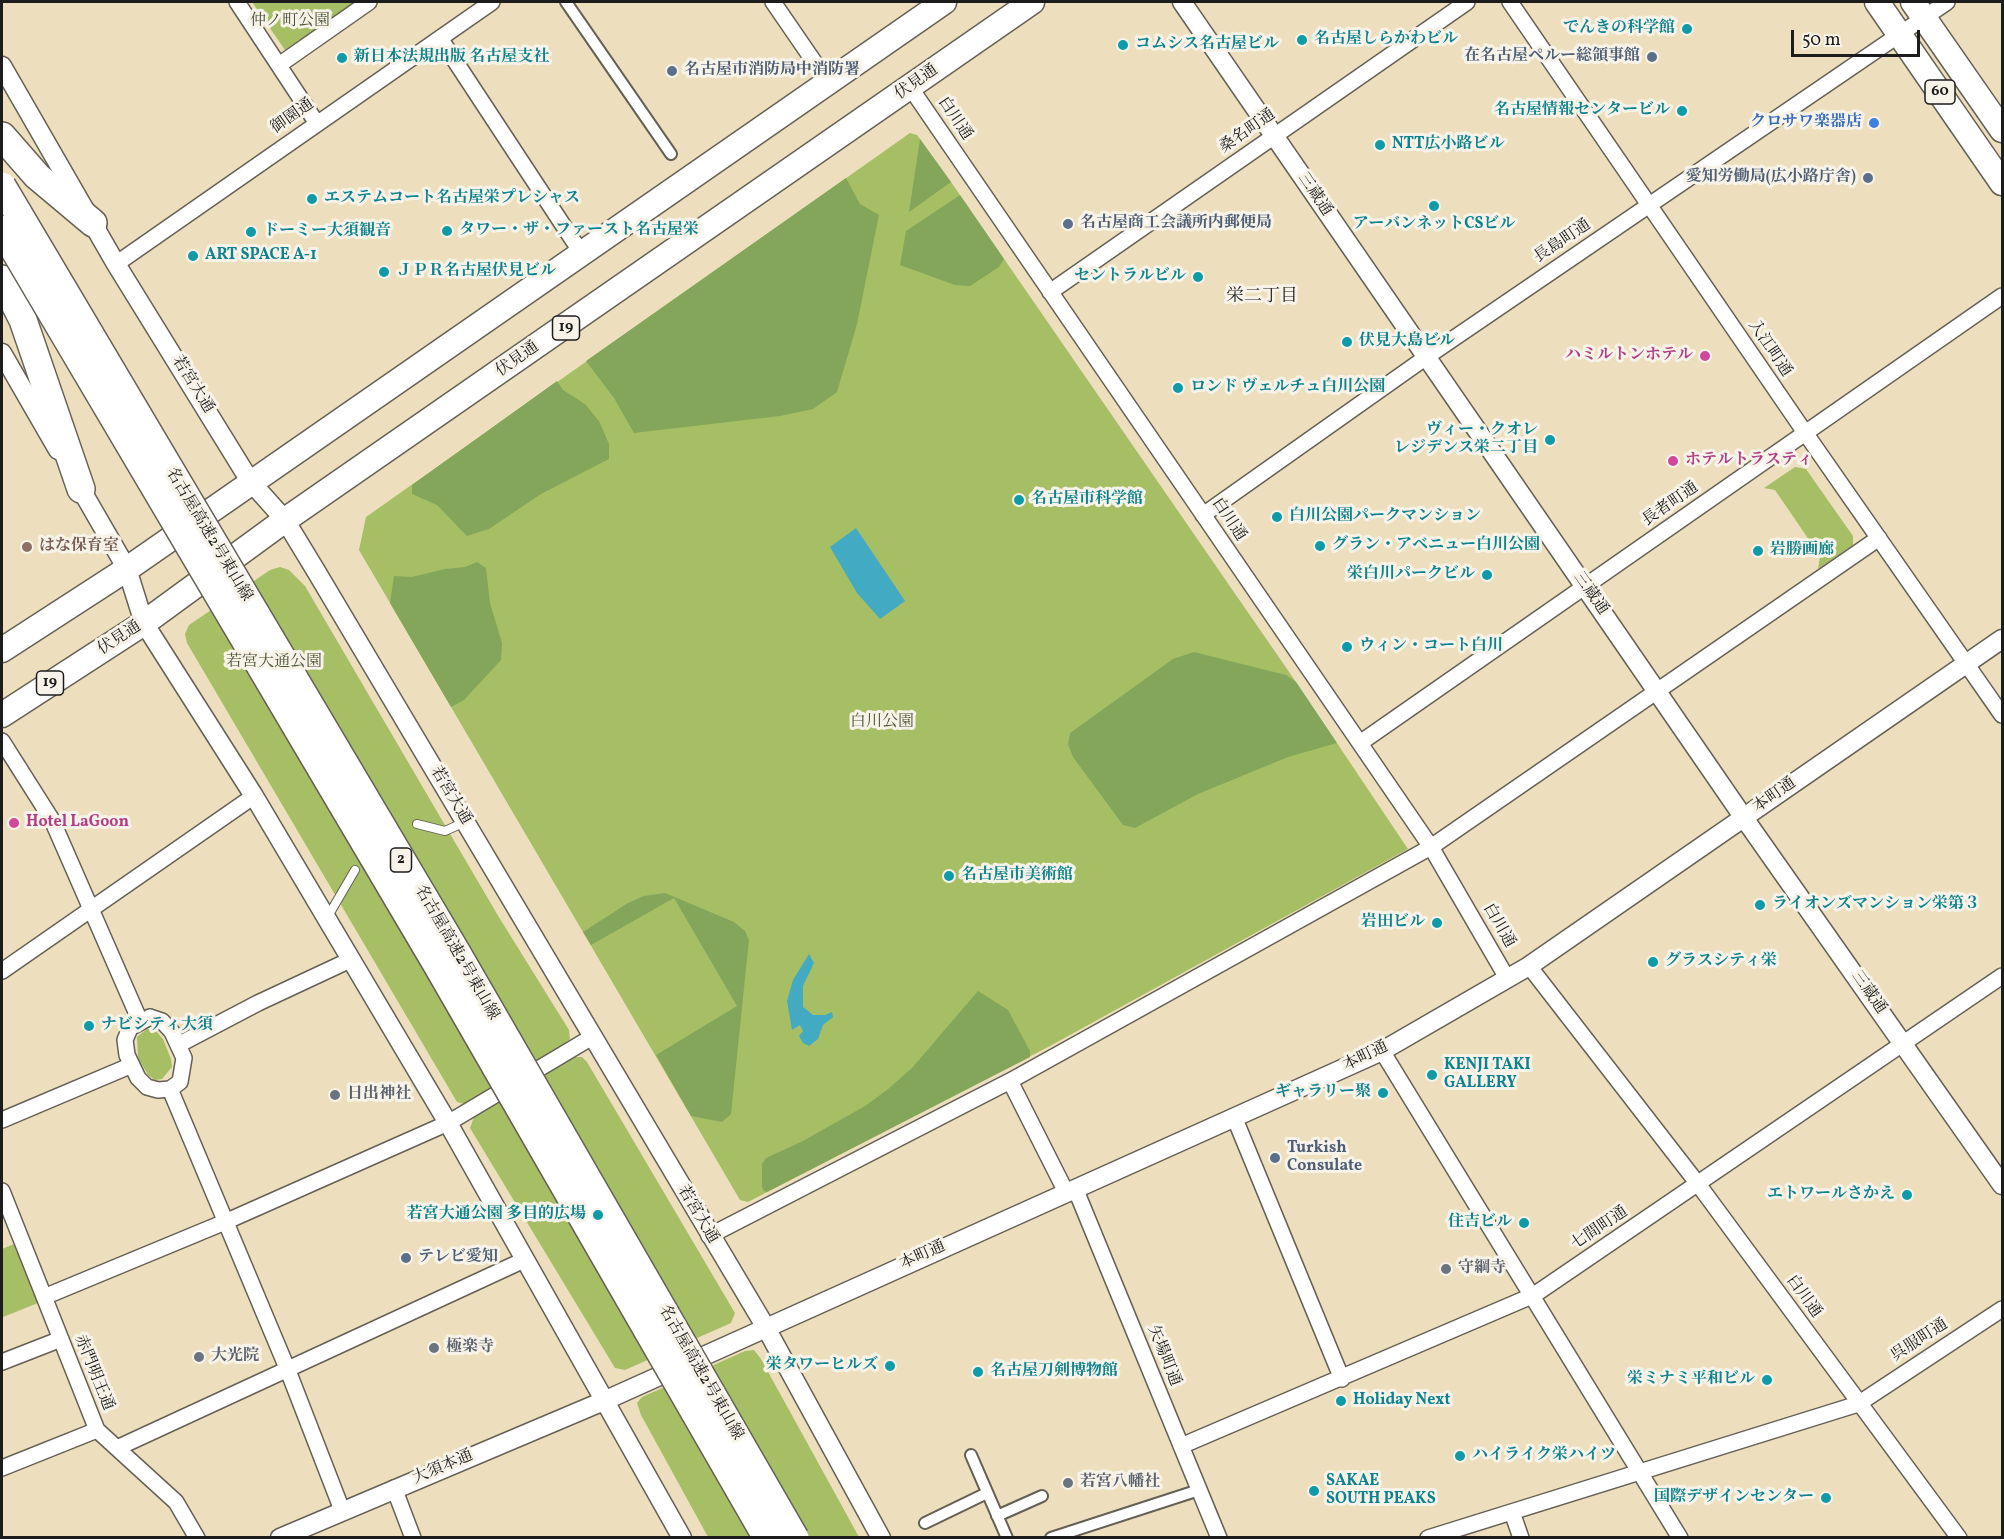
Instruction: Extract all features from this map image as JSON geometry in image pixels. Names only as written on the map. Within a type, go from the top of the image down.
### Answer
[{"type":"highway","points":[[2,136],[37,176],[93,223]]},
{"type":"highway","name":"名古屋高速2号東山線","points":[[2,186],[457,953],[795,1538]]},
{"type":"highway","name":"名古屋高速2号東山線","points":[[2,230],[437,965],[767,1538]]},
{"type":"highway","points":[[2,279],[23,320],[81,489]]},
{"type":"main road","name":"伏見通","points":[[2,715],[144,623],[285,520],[1032,2]]},
{"type":"main road","name":"60","points":[[1876,2],[2002,183]]},
{"type":"main road","points":[[2,650],[127,569],[250,481],[582,254],[828,82],[929,6]]},
{"type":"main road","name":"60","points":[[1918,10],[2002,130]]},
{"type":"street","points":[[237,2],[316,122]]},
{"type":"street","points":[[279,65],[369,2]]},
{"type":"street","name":"御園通","points":[[116,264],[316,122],[492,2]]},
{"type":"street","points":[[566,2],[671,153]]},
{"type":"street","points":[[773,2],[828,82]]},
{"type":"street","name":"三蔵通","points":[[1182,2],[1425,358],[2002,1185]]},
{"type":"street","name":"桑名町通","points":[[1050,292],[1467,2]]},
{"type":"street","name":"入江町通","points":[[1510,2],[2002,715]]},
{"type":"street","name":"長島町通","points":[[1203,515],[1425,358],[1899,34],[1918,10],[1947,2]]},
{"type":"street","points":[[440,38],[582,254]]},
{"type":"street","name":"若宮大通","points":[[2,66],[116,264],[250,481],[285,520],[709,1236],[765,1326],[881,1538]]},
{"type":"street","name":"白川通","points":[[910,87],[1431,847],[1507,978]]},
{"type":"street","name":"長者町通","points":[[1360,742],[2002,296]]},
{"type":"street","points":[[2,353],[127,569],[144,623],[254,796],[448,1123],[682,1538]]},
{"type":"street","points":[[709,1236],[1010,1081],[1431,847],[1879,538]]},
{"type":"street","name":"本町通","points":[[606,1400],[765,1326],[1234,1119],[1382,1051],[1529,966],[2002,639]]},
{"type":"street","points":[[2,741],[52,820],[140,1021]]},
{"type":"street","points":[[2,971],[254,796]]},
{"type":"street","points":[[178,1045],[258,1003],[350,960]]},
{"type":"street","name":"白川通","points":[[1529,966],[1698,1184],[1959,1538]]},
{"type":"street","name":"七間町通","points":[[1181,1446],[1534,1295],[2002,976]]},
{"type":"street","points":[[150,1017],[162,1021],[172,1032],[184,1058],[184,1071],[180,1082],[170,1089],[158,1090],[147,1087],[132,1065],[125,1040],[130,1028],[140,1021],[150,1017]]},
{"type":"street","points":[[44,1297],[225,1222],[448,1123],[592,1037]]},
{"type":"street","points":[[1382,1051],[1643,1473],[1680,1538]]},
{"type":"street","points":[[2,1120],[132,1065]]},
{"type":"street","name":"矢場町通","points":[[1010,1081],[1070,1190],[1219,1538]]},
{"type":"street","points":[[170,1089],[287,1368],[342,1510]]},
{"type":"street","points":[[1234,1119],[1342,1378]]},
{"type":"street","name":"赤門明王通","points":[[3,1197],[97,1430],[176,1502],[197,1538]]},
{"type":"street","points":[[117,1448],[524,1260]]},
{"type":"street","name":"呉服町通","points":[[1428,1538],[1643,1473],[1858,1404],[2002,1309]]},
{"type":"street","points":[[2,1362],[61,1339]]},
{"type":"street","name":"大須本通","points":[[280,1538],[606,1400]]},
{"type":"street","points":[[2,1468],[97,1430]]},
{"type":"street","points":[[971,1455],[1007,1538]]},
{"type":"street","points":[[394,1488],[412,1538]]},
{"type":"street","points":[[1051,1538],[1199,1490]]},
{"type":"street","points":[[924,1523],[987,1493]]},
{"type":"street","points":[[997,1516],[1042,1496]]},
{"type":"street","points":[[1512,1512],[1521,1538]]},
{"type":"lane","points":[[417,824],[445,831],[465,822]]},
{"type":"lane","points":[[326,919],[356,870]]},
{"type":"green space","name":"仲ノ町公園","points":[[252,2],[356,2],[285,50]]},
{"type":"green space","name":"白川公園","points":[[910,133],[917,135],[951,182],[1296,682],[1408,849],[1050,1046],[748,1202],[740,1200],[359,550],[366,517]]},
{"type":"green space","points":[[920,139],[951,182],[909,212]]},
{"type":"green space","points":[[846,178],[860,204],[879,215],[857,324],[837,392],[813,409],[780,416],[634,433],[614,398],[586,361]]},
{"type":"green space","points":[[960,195],[1004,259],[999,267],[970,286],[955,285],[900,265],[906,231]]},
{"type":"green space","points":[[557,381],[563,390],[585,404],[599,421],[609,444],[609,459],[541,494],[489,529],[467,536],[437,505],[412,494],[412,485]]},
{"type":"green space","points":[[1795,467],[1806,469],[1853,536],[1853,545],[1818,569],[1820,556],[1775,490],[1764,488]]},
{"type":"green space","points":[[477,562],[486,568],[490,603],[502,643],[501,660],[464,700],[451,707],[390,603],[394,576],[412,577],[465,567]]},
{"type":"green space","name":"若宮大通公園","points":[[280,567],[289,570],[305,586],[497,914],[569,1030],[570,1039],[565,1043],[464,1104],[457,1102],[187,643],[185,634],[189,625],[270,570]]},
{"type":"green space","points":[[1194,652],[1286,675],[1296,682],[1337,743],[1288,757],[1198,794],[1135,828],[1123,825],[1073,757],[1068,744],[1070,733],[1173,659]]},
{"type":"green space","points":[[665,893],[734,922],[745,931],[749,940],[731,1114],[722,1122],[691,1116],[656,1055],[737,1006],[674,898],[591,945],[583,932],[628,903],[644,896]]},
{"type":"green space","points":[[978,991],[1008,1010],[1030,1051],[1030,1057],[767,1192],[764,1191],[762,1164],[766,1158],[803,1141],[865,1106],[887,1090],[912,1068]]},
{"type":"green space","points":[[147,1029],[155,1030],[163,1039],[171,1059],[172,1067],[162,1079],[155,1080],[148,1075],[138,1058],[137,1037]]},
{"type":"green space","points":[[574,1057],[582,1057],[587,1062],[735,1313],[731,1323],[625,1370],[615,1368],[470,1128],[474,1117]]},
{"type":"green space","points":[[14,1244],[38,1303],[3,1317],[2,1249]]},
{"type":"green space","points":[[754,1350],[859,1537],[708,1537],[641,1415],[637,1403],[642,1397],[745,1351]]},
{"type":"water","points":[[856,528],[905,601],[880,619],[857,593],[830,547]]},
{"type":"water","points":[[809,954],[814,963],[803,986],[803,1007],[813,1015],[825,1015],[832,1012],[833,1017],[823,1025],[818,1039],[809,1046],[803,1043],[799,1036],[803,1031],[800,1025],[792,1030],[787,1001],[793,980]]},
{"type":"place","name":"でんきの科学館","points":[[1687,29]]},
{"type":"place","name":"名古屋しらかわビル","points":[[1302,40]]},
{"type":"place","name":"コムシス名古屋ビル","points":[[1123,45]]},
{"type":"place","name":"在名古屋ペルー総領事館","points":[[1652,57]]},
{"type":"place","name":"新日本法規出版 名古屋支社","points":[[342,58]]},
{"type":"place","name":"名古屋市消防局中消防署","points":[[672,71]]},
{"type":"place","name":"名古屋情報センタービル","points":[[1682,111]]},
{"type":"place","name":"クロサワ楽器店","points":[[1874,123]]},
{"type":"place","name":"NTT広小路ビル","points":[[1380,145]]},
{"type":"place","name":"愛知労働局(広小路庁舎)","points":[[1868,178]]},
{"type":"place","name":"エステムコート名古屋栄プレシャス","points":[[312,199]]},
{"type":"place","name":"アーバンネットCSビル","points":[[1434,206]]},
{"type":"place","name":"名古屋商工会議所内郵便局","points":[[1068,224]]},
{"type":"place","name":"タワー・ザ・ファースト名古屋栄","points":[[447,231]]},
{"type":"place","name":"ドーミー大須観音","points":[[251,232]]},
{"type":"place","name":"ART SPACE A-1","points":[[193,256]]},
{"type":"place","name":"ＪＰＲ名古屋伏見ビル","points":[[384,272]]},
{"type":"place","name":"セントラルビル","points":[[1198,277]]},
{"type":"place","name":"伏見大島ビル","points":[[1347,342]]},
{"type":"place","name":"ハミルトンホテル","points":[[1705,356]]},
{"type":"place","name":"ロンド ヴェルチュ白川公園","points":[[1178,388]]},
{"type":"place","name":"ヴィー・クオレ レジデンス栄二丁目","points":[[1550,440]]},
{"type":"place","name":"ホテルトラスティ","points":[[1673,461]]},
{"type":"place","name":"名古屋市科学館","points":[[1019,500]]},
{"type":"place","name":"白川公園パークマンション","points":[[1277,517]]},
{"type":"place","name":"グラン・アベニュー白川公園","points":[[1320,546]]},
{"type":"place","name":"はな保育室","points":[[27,547]]},
{"type":"place","name":"岩勝画廊","points":[[1758,551]]},
{"type":"place","name":"栄白川パークビル","points":[[1487,575]]},
{"type":"place","name":"ウィン・コート白川","points":[[1347,647]]},
{"type":"place","name":"Hotel LaGoon","points":[[14,823]]},
{"type":"place","name":"名古屋市美術館","points":[[949,876]]},
{"type":"place","name":"ライオンズマンション栄第３","points":[[1760,905]]},
{"type":"place","name":"岩田ビル","points":[[1437,923]]},
{"type":"place","name":"グラスシティ栄","points":[[1653,962]]},
{"type":"place","name":"ナビシティ大須","points":[[89,1026]]},
{"type":"place","name":"KENJI TAKI GALLERY","points":[[1432,1075]]},
{"type":"place","name":"ギャラリー聚","points":[[1383,1093]]},
{"type":"place","name":"日出神社","points":[[335,1095]]},
{"type":"place","name":"Turkish Consulate","points":[[1275,1158]]},
{"type":"place","name":"エトワールさかえ","points":[[1907,1195]]},
{"type":"place","name":"若宮大通公園 多目的広場","points":[[598,1215]]},
{"type":"place","name":"住吉ビル","points":[[1524,1223]]},
{"type":"place","name":"テレビ愛知","points":[[406,1258]]},
{"type":"place","name":"守綱寺","points":[[1446,1269]]},
{"type":"place","name":"極楽寺","points":[[434,1348]]},
{"type":"place","name":"大光院","points":[[199,1357]]},
{"type":"place","name":"栄タワーヒルズ","points":[[890,1366]]},
{"type":"place","name":"名古屋刀剣博物館","points":[[978,1372]]},
{"type":"place","name":"栄ミナミ平和ビル","points":[[1767,1380]]},
{"type":"place","name":"Holiday Next","points":[[1341,1401]]},
{"type":"place","name":"ハイライク栄ハイツ","points":[[1460,1456]]},
{"type":"place","name":"若宮八幡社","points":[[1068,1483]]},
{"type":"place","name":"SAKAE SOUTH PEAKS","points":[[1314,1491]]},
{"type":"place","name":"国際デザインセンター","points":[[1826,1498]]},
{"type":"district","name":"栄二丁目","points":[[1262,298]]}]
